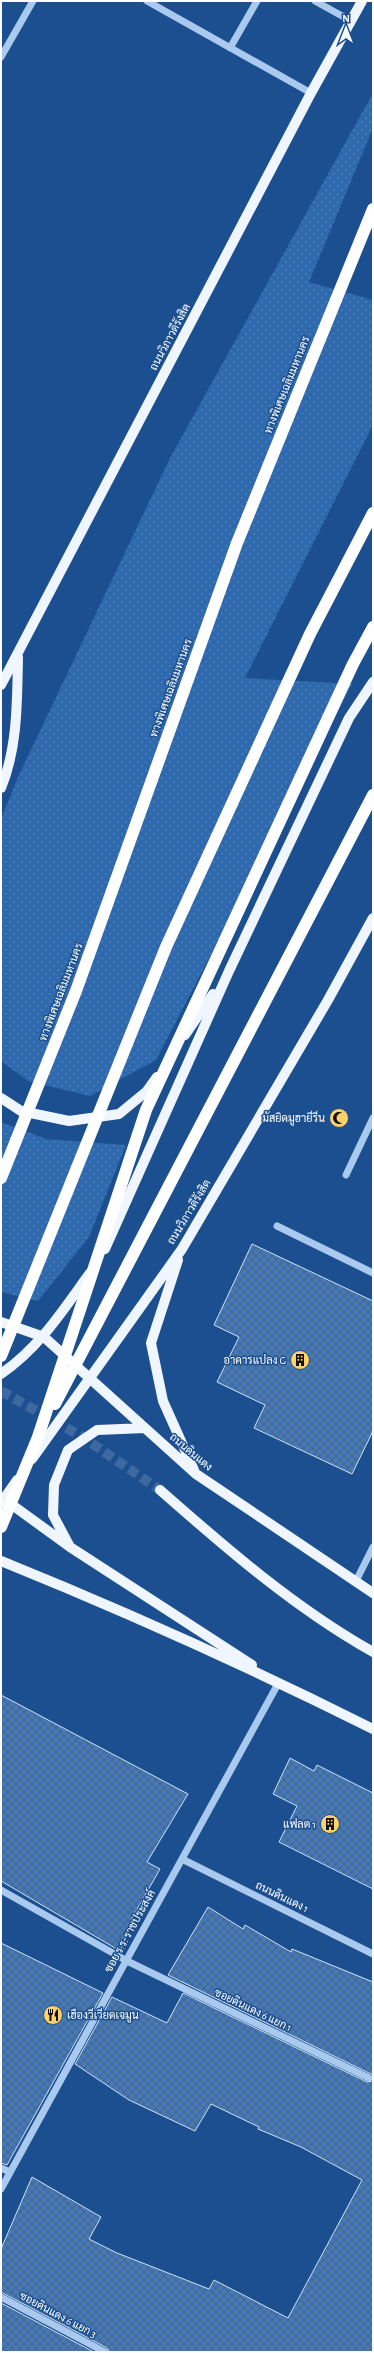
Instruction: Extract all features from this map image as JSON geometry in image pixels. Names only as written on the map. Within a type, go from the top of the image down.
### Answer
[{"type":"highway","name":"ทางพิเศษเฉลิมมหานคร","points":[[1,1178],[76,991],[237,543],[373,209]]},
{"type":"highway","points":[[1,1356],[166,947],[310,634],[373,513]]},
{"type":"highway","points":[[1,1527],[38,1437],[146,1110],[340,692],[373,626]]},
{"type":"highway","points":[[38,1437],[373,795]]},
{"type":"main road","name":"ถนนวิภาวดีรังสิต","points":[[1,685],[311,93],[362,1]]},
{"type":"main road","points":[[1,788],[6,777],[17,719],[18,655]]},
{"type":"main road","points":[[1,1374],[22,1360],[44,1337],[101,1257],[229,971],[349,718],[373,682]]},
{"type":"main road","name":"ถนนวิภาวดีรังสิต","points":[[2,1500],[91,1378],[182,1249],[324,1007],[373,918]]},
{"type":"main road","points":[[1,1098],[21,1111],[69,1121],[119,1114],[147,1091],[229,971]]},
{"type":"main road","points":[[182,1249],[151,1343],[163,1401],[196,1474]]},
{"type":"main road","name":"ถนนดินแดง","points":[[1,1322],[44,1337],[196,1474],[373,1593]]},
{"type":"main road","points":[[70,1547],[53,1515],[54,1485],[68,1450],[97,1430],[145,1428]]},
{"type":"main road","points":[[160,1490],[233,1554],[300,1605],[373,1652]]},
{"type":"main road","points":[[2,1500],[70,1547],[279,1682]]},
{"type":"main road","points":[[1,1561],[59,1584],[279,1682],[373,1730]]},
{"type":"street","points":[[1,57],[32,1]]},
{"type":"street","points":[[147,1],[311,93]]},
{"type":"street","points":[[230,48],[257,1]]},
{"type":"street","points":[[315,1],[351,20]]},
{"type":"street","points":[[346,1175],[373,1118]]},
{"type":"street","points":[[277,1226],[373,1273]]},
{"type":"street","points":[[356,1581],[373,1547]]},
{"type":"street","name":"ซอย ร.ร. ราชประสงค์","points":[[1,2189],[279,1682]]},
{"type":"street","name":"ถนนดินแดง 1","points":[[182,1859],[373,1954]]},
{"type":"street","name":"ซอยดินแดง 6 แยก 1","points":[[1,1890],[127,1961],[370,2078]]},
{"type":"street","points":[[1,2168],[10,2172]]},
{"type":"street","name":"ซอยดินแดง 6 แยก 3","points":[[1,2297],[104,2352]]},
{"type":"shaded area","points":[[373,93],[373,128],[309,282],[373,300],[373,425],[245,678],[352,684],[156,1060],[90,1096],[28,1081],[1,1061],[1,819],[19,775],[170,458]]},
{"type":"shaded area","points":[[1,1122],[46,1139],[126,1145],[89,1237],[38,1301],[1,1292]]},
{"type":"building","name":"อาคารแปลง G","points":[[252,1244],[373,1301],[373,1431],[352,1474],[254,1428],[265,1405],[217,1382],[239,1337],[214,1325]]},
{"type":"building","points":[[1,1695],[188,1794],[147,1862],[160,1869],[131,1920],[133,1921],[120,1951],[1,1881]]},
{"type":"building","name":"แฟลต 1","points":[[290,1758],[314,1771],[317,1765],[373,1793],[373,1889],[279,1842],[297,1806],[273,1794]]},
{"type":"building","points":[[208,1907],[243,1929],[245,1925],[291,1952],[292,1949],[373,1982],[373,2075],[168,1975]]},
{"type":"building","points":[[1,1943],[103,1993],[7,2165],[1,2163]]},
{"type":"building","points":[[183,1993],[367,2082],[373,2081],[373,2352],[110,2352],[107,2348],[1,2292],[1,2249],[32,2177],[101,2217],[89,2239],[117,2253],[209,2289],[214,2280],[288,2318],[362,2180],[301,2147],[258,2129],[259,2127],[211,2104],[195,2131],[129,2100],[75,2064],[112,1997],[167,2023]]},
{"type":"building","points":[[1,2303],[94,2352],[1,2352]]},
{"type":"tunnel","points":[[1,1391],[81,1436],[160,1490]]},
{"type":"place","name":"มัสยิดมูฮายีรีน","points":[[339,1118]]},
{"type":"place","name":"อาคารแปลง G","points":[[300,1360]]},
{"type":"place","name":"แฟลต 1","points":[[330,1824]]},
{"type":"place","name":"เฮืองวีเวียดเจมูน","points":[[53,2015]]}]
